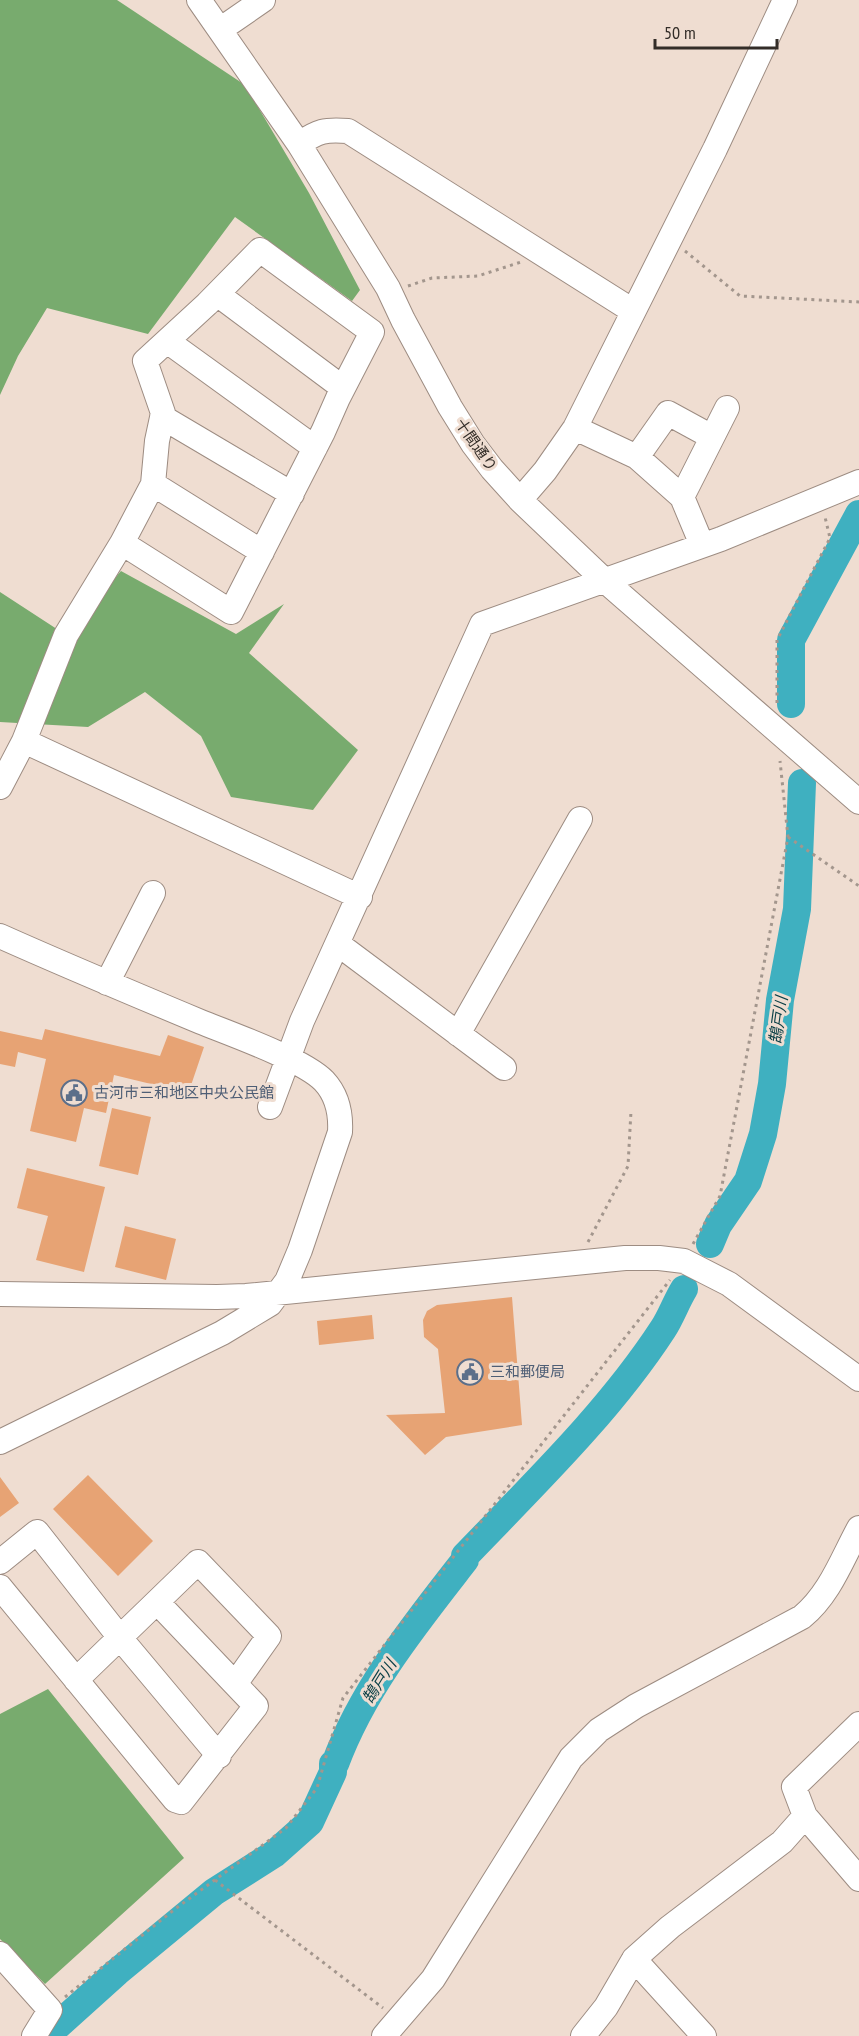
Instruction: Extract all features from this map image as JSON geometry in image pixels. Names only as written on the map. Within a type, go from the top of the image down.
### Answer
[{"type":"street","name":"十間通り","points":[[199,0],[299,144],[390,292],[450,406],[473,444],[520,500],[604,580],[859,802]]},
{"type":"street","points":[[221,29],[263,0]]},
{"type":"street","points":[[520,500],[545,471],[575,428],[715,149],[785,0]]},
{"type":"street","points":[[299,144],[316,133],[331,130],[348,131],[633,311]]},
{"type":"street","points":[[0,787],[24,741],[66,635],[122,543],[153,484],[157,441],[163,413],[145,362],[260,250],[372,332],[231,612],[122,543]]},
{"type":"street","points":[[217,294],[343,388]]},
{"type":"street","points":[[167,341],[315,448]]},
{"type":"street","points":[[682,497],[727,408]]},
{"type":"street","points":[[637,457],[668,414],[712,437]]},
{"type":"street","points":[[162,417],[292,494]]},
{"type":"street","points":[[575,428],[637,457],[682,497],[702,545]]},
{"type":"street","points":[[270,1107],[302,1021],[482,624],[702,545],[859,482]]},
{"type":"street","points":[[153,484],[262,552]]},
{"type":"street","points":[[24,741],[360,897]]},
{"type":"street","points":[[458,1034],[580,819]]},
{"type":"street","points":[[107,983],[153,893]]},
{"type":"street","points":[[0,936],[308,1069],[324,1082],[339,1107],[340,1122],[340,1132],[300,1250],[280,1293],[270,1304],[222,1333],[0,1442]]},
{"type":"street","points":[[338,944],[504,1068]]},
{"type":"street","points":[[0,1294],[217,1297],[280,1293],[625,1258],[659,1258],[684,1261],[729,1284],[859,1379]]},
{"type":"street","points":[[391,2028],[433,1979],[571,1758],[599,1730],[636,1706],[802,1617],[815,1606],[828,1589],[859,1528]]},
{"type":"street","points":[[0,1562],[37,1532],[121,1639],[219,1756]]},
{"type":"street","points":[[76,1680],[121,1639],[198,1562],[269,1636],[235,1684]]},
{"type":"street","points":[[0,1587],[175,1800],[181,1802],[256,1706],[157,1602]]},
{"type":"street","points":[[859,1724],[794,1787],[805,1816],[859,1879]]},
{"type":"street","points":[[583,2036],[606,2007],[634,1959],[670,1927],[782,1842],[805,1816]]},
{"type":"street","points":[[0,1954],[50,2010],[34,2036]]},
{"type":"street","points":[[634,1959],[704,2036]]},
{"type":"path","points":[[670,239],[740,296],[859,302]]},
{"type":"path","points":[[390,292],[432,278],[478,276],[544,255]]},
{"type":"path","points":[[50,2010],[175,1909],[286,1828],[317,1788],[343,1698],[684,1261],[720,1196],[788,837],[777,730],[777,640],[830,538],[820,497]]},
{"type":"path","points":[[788,837],[859,886]]},
{"type":"path","points":[[575,1264],[628,1166],[631,1111]]},
{"type":"path","points":[[215,1880],[391,2028]]},
{"type":"green space","points":[[0,0],[117,0],[245,85],[309,193],[360,290],[352,301],[235,217],[148,334],[47,308],[18,356],[0,395]]},
{"type":"green space","points":[[121,571],[236,634],[284,604],[249,653],[358,750],[313,810],[231,797],[201,736],[145,692],[88,727],[0,722],[0,592],[66,635]]},
{"type":"green space","points":[[48,1689],[184,1858],[45,1984],[0,1939],[0,1714]]},
{"type":"building","name":"古河市三和地区中央公民館","points":[[45,1029],[160,1056],[168,1035],[204,1047],[186,1100],[150,1088],[151,1084],[114,1075],[106,1113],[84,1108],[76,1142],[30,1131],[46,1059],[18,1052],[15,1067],[0,1064],[0,1031],[42,1040]]},
{"type":"building","points":[[112,1108],[151,1117],[138,1175],[99,1166]]},
{"type":"building","points":[[27,1168],[105,1187],[84,1272],[36,1260],[48,1216],[17,1208]]},
{"type":"building","points":[[125,1226],[176,1239],[166,1280],[115,1267]]},
{"type":"building","points":[[512,1297],[522,1425],[446,1437],[425,1455],[386,1415],[445,1413],[438,1349],[424,1337],[423,1320],[427,1311],[437,1305]]},
{"type":"building","points":[[372,1315],[374,1339],[319,1345],[317,1321]]},
{"type":"building","points":[[88,1475],[153,1541],[118,1576],[53,1509]]},
{"type":"building","points":[[0,1477],[19,1503],[0,1517]]},
{"type":"waterway","name":"鵠戸川","points":[[791,704],[791,640],[859,514]]},
{"type":"waterway","name":"鵠戸川","points":[[710,1244],[718,1225],[748,1181],[763,1134],[772,1084],[780,1000],[797,909],[802,783]]},
{"type":"waterway","name":"鵠戸川","points":[[46,2036],[117,1972],[214,1892],[274,1854],[310,1822],[333,1772],[333,1764],[360,1709],[392,1657],[465,1560],[465,1556],[595,1419],[619,1390],[669,1320],[684,1289]]},
{"type":"place","name":"古河市三和地区中央公民館","points":[[74,1093]]},
{"type":"place","name":"三和郵便局","points":[[470,1372]]}]
